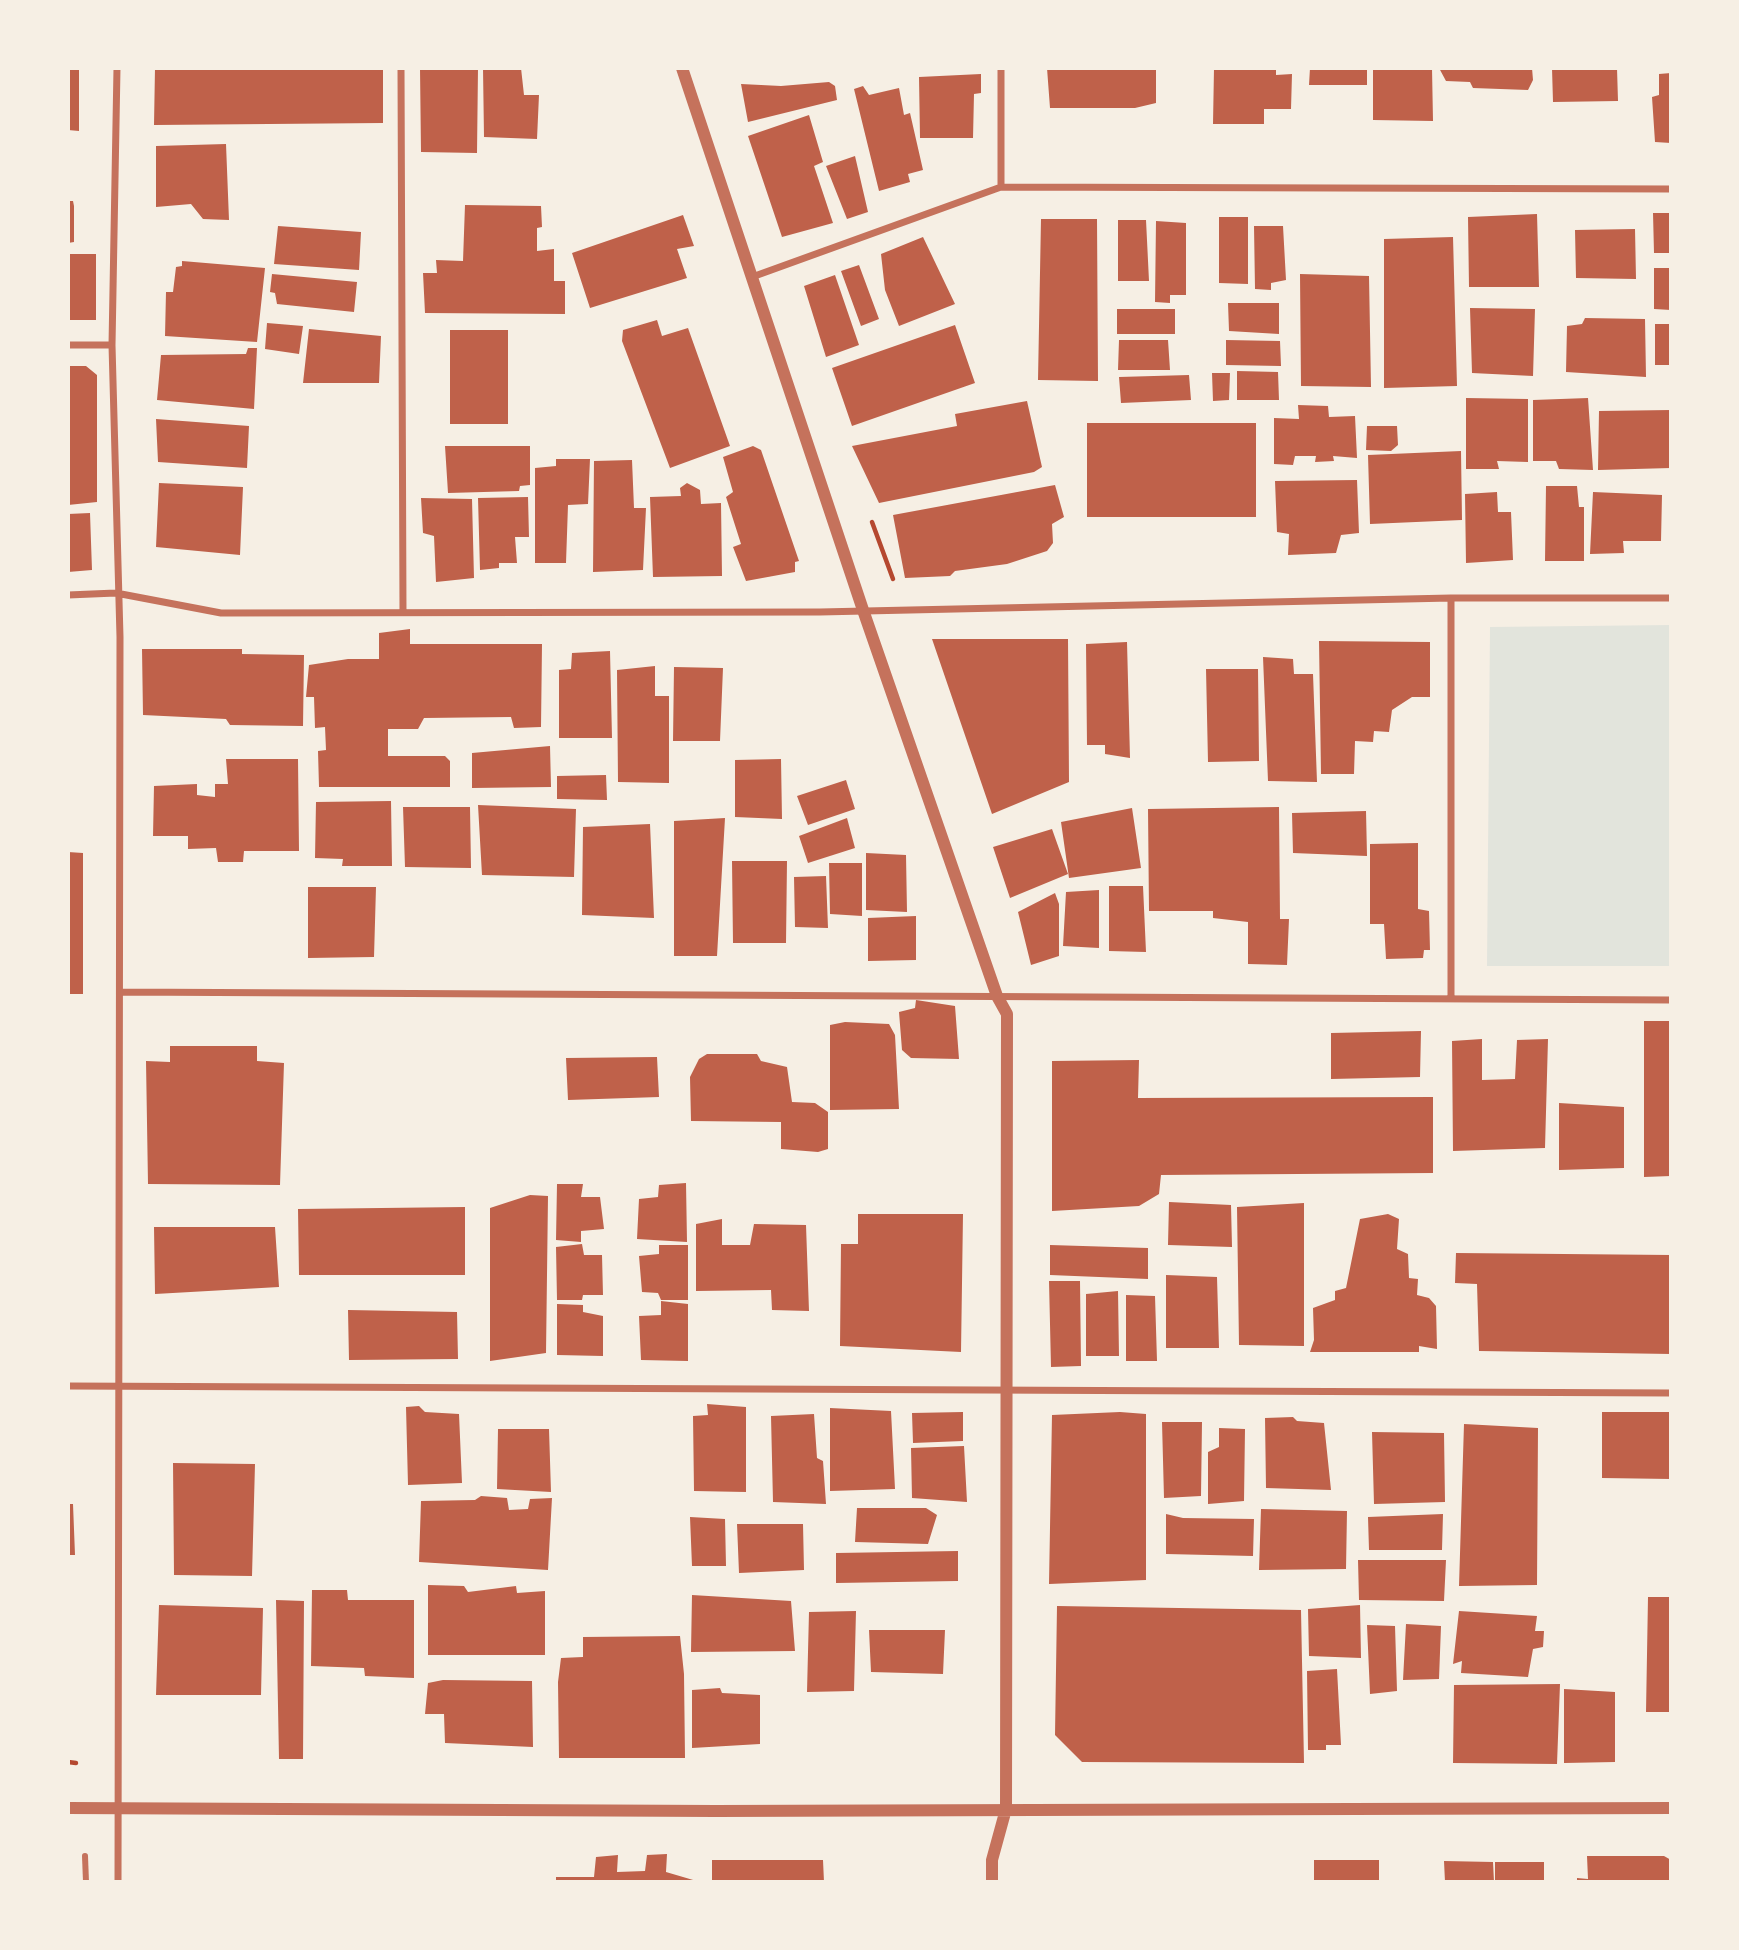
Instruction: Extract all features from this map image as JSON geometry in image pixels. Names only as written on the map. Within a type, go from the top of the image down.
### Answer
[{"type":"street","points":[[117,68],[112,345],[120,637],[118,1882]]},
{"type":"street","points":[[401,68],[403,612]]},
{"type":"street","points":[[682,68],[863,610],[997,996],[1007,1014],[1006,1809],[992,1860],[992,1882]]},
{"type":"street","points":[[1001,68],[1001,187]]},
{"type":"street","points":[[752,277],[1001,187],[1671,189]]},
{"type":"street","points":[[68,345],[112,345]]},
{"type":"street","points":[[68,595],[117,593],[221,613],[863,610],[1451,598],[1671,598]]},
{"type":"street","points":[[1451,598],[1451,999]]},
{"type":"street","points":[[120,992],[1671,1000]]},
{"type":"street","points":[[68,1386],[1671,1393]]},
{"type":"street","points":[[68,1808],[1671,1808]]},
{"type":"street","points":[[85,1856],[86,1882]]},
{"type":"path","points":[[68,1762],[76,1763]]},
{"type":"shaded area","points":[[1671,625],[1671,966],[1487,966],[1490,627]]},
{"type":"building","points":[[68,68],[79,68],[79,131],[68,130]]},
{"type":"building","points":[[155,68],[383,68],[383,123],[154,125]]},
{"type":"building","points":[[420,68],[478,68],[477,153],[421,152]]},
{"type":"building","points":[[483,68],[521,68],[524,95],[539,95],[537,139],[484,137]]},
{"type":"building","points":[[1047,68],[1156,68],[1156,103],[1135,108],[1050,108]]},
{"type":"building","points":[[1214,68],[1276,68],[1276,75],[1292,74],[1291,109],[1264,109],[1264,124],[1213,124]]},
{"type":"building","points":[[1310,68],[1367,68],[1367,85],[1309,85]]},
{"type":"building","points":[[1373,68],[1432,68],[1433,121],[1373,120]]},
{"type":"building","points":[[1439,68],[1532,68],[1533,80],[1528,90],[1473,88],[1470,82],[1446,81]]},
{"type":"building","points":[[1552,68],[1617,68],[1618,101],[1553,102]]},
{"type":"building","points":[[1671,73],[1671,143],[1655,142],[1652,97],[1659,95],[1659,74]]},
{"type":"building","points":[[981,74],[981,93],[974,94],[973,138],[920,138],[919,77]]},
{"type":"building","points":[[829,82],[835,86],[837,100],[748,122],[741,84],[781,86]]},
{"type":"building","points":[[863,86],[869,95],[899,88],[904,115],[910,113],[923,170],[908,174],[910,182],[879,191],[854,89]]},
{"type":"building","points":[[809,115],[823,162],[814,166],[833,223],[782,237],[748,136]]},
{"type":"building","points":[[226,144],[229,220],[203,219],[191,204],[156,207],[156,146]]},
{"type":"building","points":[[855,156],[868,212],[847,219],[826,166]]},
{"type":"building","points":[[68,201],[73,201],[74,206],[74,242],[68,243]]},
{"type":"building","points":[[465,205],[541,206],[542,227],[537,228],[537,251],[554,249],[554,281],[565,281],[565,314],[425,313],[423,273],[437,273],[436,260],[463,261]]},
{"type":"building","points":[[1653,213],[1671,213],[1671,253],[1654,253]]},
{"type":"building","points":[[1537,214],[1539,287],[1469,287],[1468,217]]},
{"type":"building","points":[[683,215],[694,246],[677,249],[687,278],[590,308],[572,253]]},
{"type":"building","points":[[1219,217],[1248,217],[1248,284],[1219,283]]},
{"type":"building","points":[[1041,219],[1097,219],[1098,381],[1038,380]]},
{"type":"building","points":[[1118,220],[1146,220],[1149,281],[1118,281]]},
{"type":"building","points":[[1156,221],[1186,223],[1186,295],[1170,295],[1170,303],[1155,302]]},
{"type":"building","points":[[278,226],[361,232],[359,270],[274,264]]},
{"type":"building","points":[[1254,226],[1283,226],[1286,280],[1271,283],[1271,290],[1255,289]]},
{"type":"building","points":[[1635,229],[1636,279],[1576,278],[1575,230]]},
{"type":"building","points":[[923,237],[955,304],[899,326],[885,290],[881,254]]},
{"type":"building","points":[[1453,237],[1457,386],[1384,388],[1384,239]]},
{"type":"building","points":[[68,254],[96,254],[96,320],[68,320]]},
{"type":"building","points":[[182,261],[265,268],[257,342],[165,336],[166,292],[173,292],[176,267],[182,266]]},
{"type":"building","points":[[859,265],[879,319],[861,326],[841,271]]},
{"type":"building","points":[[1654,268],[1671,268],[1671,310],[1654,309]]},
{"type":"building","points":[[272,274],[357,282],[354,312],[277,304],[275,293],[270,292]]},
{"type":"building","points":[[1300,274],[1369,276],[1371,387],[1301,386]]},
{"type":"building","points":[[835,275],[859,345],[826,357],[804,286]]},
{"type":"building","points":[[1228,303],[1279,303],[1279,334],[1229,331]]},
{"type":"building","points":[[1470,308],[1535,309],[1533,376],[1472,373]]},
{"type":"building","points":[[1117,309],[1175,309],[1175,334],[1117,334]]},
{"type":"building","points":[[1585,318],[1645,319],[1646,377],[1566,372],[1567,326],[1582,324]]},
{"type":"building","points":[[657,320],[662,336],[688,328],[730,446],[670,468],[622,341],[623,330]]},
{"type":"building","points":[[267,323],[303,326],[299,354],[265,349]]},
{"type":"building","points":[[1655,324],[1671,324],[1671,365],[1655,365]]},
{"type":"building","points":[[955,325],[975,383],[852,426],[832,368]]},
{"type":"building","points":[[309,329],[381,336],[379,383],[303,383]]},
{"type":"building","points":[[450,330],[508,330],[508,424],[450,424]]},
{"type":"building","points":[[1119,340],[1168,340],[1170,370],[1118,370]]},
{"type":"building","points":[[1226,340],[1280,341],[1281,366],[1226,365]]},
{"type":"building","points":[[248,348],[257,348],[254,409],[157,400],[161,355],[246,354]]},
{"type":"building","points":[[68,366],[86,366],[97,375],[97,502],[68,505]]},
{"type":"building","points":[[1237,371],[1278,372],[1279,400],[1237,400]]},
{"type":"building","points":[[1212,373],[1230,373],[1229,400],[1213,401]]},
{"type":"building","points":[[1189,375],[1191,400],[1121,403],[1119,377]]},
{"type":"building","points":[[1466,398],[1528,399],[1528,462],[1497,461],[1499,469],[1466,469]]},
{"type":"building","points":[[1588,398],[1593,470],[1559,469],[1556,461],[1533,461],[1533,400]]},
{"type":"building","points":[[1027,401],[1042,467],[1034,472],[879,503],[852,446],[957,426],[955,414]]},
{"type":"building","points":[[1298,405],[1328,406],[1329,417],[1355,416],[1357,458],[1333,456],[1334,461],[1315,462],[1316,456],[1295,456],[1293,465],[1274,464],[1274,418],[1299,419]]},
{"type":"building","points":[[1671,410],[1671,468],[1598,470],[1599,411]]},
{"type":"building","points":[[156,419],[249,426],[247,468],[158,462]]},
{"type":"building","points":[[1087,423],[1256,423],[1256,517],[1087,517]]},
{"type":"building","points":[[1367,426],[1397,426],[1398,445],[1391,451],[1366,450]]},
{"type":"building","points":[[445,446],[530,446],[530,485],[520,486],[519,491],[448,493]]},
{"type":"building","points":[[753,446],[761,450],[799,561],[795,562],[795,572],[746,581],[733,547],[741,544],[726,497],[733,492],[723,457]]},
{"type":"building","points":[[1461,451],[1462,520],[1370,524],[1368,455]]},
{"type":"building","points":[[556,459],[590,459],[588,504],[568,505],[566,563],[535,563],[535,468],[556,466]]},
{"type":"building","points":[[632,460],[634,508],[646,508],[643,570],[593,572],[594,461]]},
{"type":"building","points":[[1357,480],[1359,533],[1341,535],[1336,553],[1288,555],[1289,534],[1277,532],[1275,481]]},
{"type":"building","points":[[159,483],[243,487],[240,555],[156,547]]},
{"type":"building","points":[[687,483],[700,490],[701,504],[721,503],[722,576],[653,577],[650,497],[681,496],[680,488]]},
{"type":"building","points":[[1055,485],[1064,517],[1052,524],[1053,543],[1047,551],[1007,564],[955,571],[950,576],[905,578],[893,515]]},
{"type":"building","points":[[1546,486],[1577,486],[1579,507],[1584,507],[1584,561],[1545,561]]},
{"type":"building","points":[[1497,492],[1498,512],[1511,512],[1513,560],[1466,563],[1465,494]]},
{"type":"building","points":[[1593,492],[1662,495],[1661,541],[1623,541],[1624,553],[1590,554]]},
{"type":"building","points":[[528,497],[529,537],[515,537],[517,563],[499,563],[499,568],[480,570],[478,498]]},
{"type":"building","points":[[421,498],[472,499],[474,578],[436,582],[434,536],[423,533]]},
{"type":"building","points":[[90,513],[92,570],[68,572],[68,514]]},
{"type":"building","points":[[410,629],[410,644],[542,644],[541,727],[514,728],[511,717],[424,718],[418,729],[388,729],[388,756],[445,756],[450,761],[450,787],[319,787],[318,751],[326,750],[325,727],[315,728],[314,697],[306,697],[309,665],[348,659],[379,659],[379,633]]},
{"type":"building","points":[[932,639],[1068,639],[1069,782],[992,814]]},
{"type":"building","points":[[1319,641],[1430,642],[1430,697],[1412,697],[1392,710],[1389,732],[1374,731],[1373,742],[1355,741],[1354,774],[1321,774]]},
{"type":"building","points":[[1127,642],[1130,758],[1105,754],[1105,745],[1087,745],[1086,644]]},
{"type":"building","points":[[142,649],[242,649],[242,654],[304,655],[303,726],[230,725],[226,719],[143,715]]},
{"type":"building","points":[[610,651],[612,738],[559,738],[559,670],[571,669],[572,653]]},
{"type":"building","points":[[1263,657],[1293,659],[1294,674],[1313,674],[1317,782],[1268,781]]},
{"type":"building","points":[[655,666],[655,696],[669,696],[669,783],[618,782],[617,670]]},
{"type":"building","points":[[674,667],[723,668],[720,741],[673,741]]},
{"type":"building","points":[[1206,669],[1258,669],[1259,761],[1208,762]]},
{"type":"building","points":[[550,746],[551,787],[472,788],[472,753]]},
{"type":"building","points":[[226,759],[298,759],[299,851],[244,851],[243,862],[218,862],[216,848],[188,849],[188,836],[153,836],[154,786],[197,784],[197,795],[215,797],[215,784],[228,784]]},
{"type":"building","points":[[781,759],[782,819],[735,817],[735,760]]},
{"type":"building","points":[[606,775],[607,800],[557,799],[557,776]]},
{"type":"building","points":[[846,780],[855,809],[808,825],[797,796]]},
{"type":"building","points":[[391,801],[392,866],[342,866],[343,859],[315,858],[316,802]]},
{"type":"building","points":[[478,805],[576,809],[574,877],[482,875]]},
{"type":"building","points":[[403,807],[470,807],[471,868],[405,867]]},
{"type":"building","points":[[1279,807],[1280,919],[1289,919],[1287,965],[1248,964],[1248,922],[1213,918],[1213,911],[1149,911],[1148,809]]},
{"type":"building","points":[[1132,808],[1141,868],[1069,878],[1061,822]]},
{"type":"building","points":[[1366,811],[1367,856],[1293,853],[1292,813]]},
{"type":"building","points":[[725,818],[717,956],[674,956],[674,821]]},
{"type":"building","points":[[847,818],[855,848],[808,863],[799,836]]},
{"type":"building","points":[[650,824],[654,918],[582,915],[583,827]]},
{"type":"building","points":[[1052,829],[1068,874],[1010,898],[993,847]]},
{"type":"building","points":[[1418,843],[1418,909],[1429,911],[1430,950],[1424,950],[1423,958],[1386,959],[1384,924],[1370,924],[1370,844]]},
{"type":"building","points":[[68,852],[83,853],[83,994],[68,994]]},
{"type":"building","points":[[866,853],[906,855],[907,912],[866,910]]},
{"type":"building","points":[[732,861],[787,861],[786,943],[733,943]]},
{"type":"building","points":[[829,863],[862,863],[862,916],[830,914]]},
{"type":"building","points":[[826,876],[828,928],[795,927],[794,877]]},
{"type":"building","points":[[1109,886],[1143,886],[1146,952],[1109,951]]},
{"type":"building","points":[[308,887],[376,887],[374,957],[308,958]]},
{"type":"building","points":[[1099,890],[1099,948],[1063,946],[1066,892]]},
{"type":"building","points":[[1055,893],[1059,904],[1059,956],[1031,965],[1018,912]]},
{"type":"building","points":[[916,916],[916,960],[868,961],[868,918]]},
{"type":"building","points":[[916,1000],[955,1006],[959,1059],[911,1058],[902,1050],[899,1012],[915,1008]]},
{"type":"building","points":[[1644,1021],[1671,1021],[1671,1176],[1644,1177]]},
{"type":"building","points":[[845,1022],[889,1024],[895,1035],[899,1109],[830,1110],[830,1025]]},
{"type":"building","points":[[1421,1031],[1420,1077],[1331,1079],[1331,1033]]},
{"type":"building","points":[[1482,1039],[1482,1080],[1515,1079],[1517,1040],[1548,1039],[1545,1148],[1453,1151],[1452,1041]]},
{"type":"building","points":[[170,1046],[257,1046],[257,1061],[284,1063],[280,1185],[148,1184],[146,1061],[170,1062]]},
{"type":"building","points":[[707,1054],[757,1054],[761,1061],[787,1067],[792,1102],[815,1103],[828,1112],[828,1149],[818,1152],[781,1149],[781,1122],[691,1121],[690,1077],[699,1059]]},
{"type":"building","points":[[657,1057],[659,1097],[568,1100],[566,1058]]},
{"type":"building","points":[[1139,1060],[1138,1098],[1433,1097],[1433,1173],[1161,1175],[1159,1194],[1139,1206],[1052,1211],[1052,1061]]},
{"type":"building","points":[[1559,1103],[1624,1107],[1624,1168],[1559,1170]]},
{"type":"building","points":[[686,1183],[687,1242],[637,1239],[639,1199],[658,1197],[659,1185]]},
{"type":"building","points":[[557,1184],[583,1184],[581,1197],[600,1197],[604,1229],[581,1231],[581,1242],[556,1240]]},
{"type":"building","points":[[530,1195],[548,1196],[546,1353],[490,1361],[490,1208]]},
{"type":"building","points":[[1169,1202],[1231,1205],[1232,1247],[1168,1245]]},
{"type":"building","points":[[1304,1203],[1304,1346],[1239,1345],[1237,1207]]},
{"type":"building","points":[[465,1207],[465,1275],[299,1275],[298,1209]]},
{"type":"building","points":[[858,1214],[963,1214],[961,1352],[840,1346],[841,1244],[858,1244]]},
{"type":"building","points":[[1388,1214],[1399,1219],[1397,1249],[1408,1254],[1409,1278],[1418,1279],[1417,1295],[1429,1298],[1436,1306],[1437,1349],[1419,1346],[1419,1352],[1310,1352],[1314,1340],[1313,1308],[1335,1300],[1335,1291],[1346,1288],[1360,1219]]},
{"type":"building","points":[[722,1219],[722,1245],[750,1245],[754,1224],[806,1225],[809,1311],[772,1310],[771,1290],[696,1291],[696,1224]]},
{"type":"building","points":[[154,1227],[275,1227],[279,1287],[155,1294]]},
{"type":"building","points":[[582,1244],[584,1255],[602,1255],[603,1295],[583,1295],[582,1300],[557,1300],[556,1247]]},
{"type":"building","points":[[659,1245],[688,1245],[688,1300],[661,1300],[658,1293],[642,1292],[639,1256],[659,1254]]},
{"type":"building","points":[[1050,1245],[1148,1248],[1148,1279],[1050,1275]]},
{"type":"building","points":[[1456,1253],[1671,1255],[1671,1354],[1479,1351],[1477,1284],[1455,1283]]},
{"type":"building","points":[[1166,1275],[1217,1277],[1219,1348],[1166,1348]]},
{"type":"building","points":[[1049,1281],[1080,1281],[1081,1366],[1051,1367]]},
{"type":"building","points":[[1118,1291],[1119,1356],[1086,1356],[1086,1294]]},
{"type":"building","points":[[1126,1295],[1155,1296],[1157,1361],[1126,1361]]},
{"type":"building","points":[[661,1301],[688,1304],[688,1361],[641,1360],[639,1316],[661,1315]]},
{"type":"building","points":[[557,1304],[583,1305],[583,1312],[603,1316],[603,1356],[557,1355]]},
{"type":"building","points":[[348,1310],[457,1312],[458,1359],[349,1360]]},
{"type":"building","points":[[707,1404],[746,1407],[746,1492],[694,1491],[693,1416],[708,1415]]},
{"type":"building","points":[[419,1406],[425,1412],[459,1414],[462,1483],[408,1485],[406,1407]]},
{"type":"building","points":[[830,1408],[891,1411],[895,1489],[830,1491]]},
{"type":"building","points":[[963,1412],[963,1441],[913,1443],[912,1413]]},
{"type":"building","points":[[1120,1412],[1146,1414],[1146,1580],[1049,1584],[1052,1415]]},
{"type":"building","points":[[1602,1412],[1671,1412],[1671,1479],[1602,1478]]},
{"type":"building","points":[[814,1414],[817,1458],[823,1461],[826,1504],[773,1502],[771,1416]]},
{"type":"building","points":[[1293,1417],[1297,1421],[1324,1423],[1331,1490],[1266,1488],[1265,1418]]},
{"type":"building","points":[[1162,1422],[1202,1422],[1201,1496],[1164,1498]]},
{"type":"building","points":[[1464,1424],[1538,1428],[1537,1585],[1459,1586]]},
{"type":"building","points":[[1219,1428],[1245,1429],[1244,1501],[1208,1504],[1208,1452],[1219,1447]]},
{"type":"building","points":[[498,1429],[549,1429],[551,1492],[497,1489]]},
{"type":"building","points":[[1372,1432],[1444,1433],[1445,1502],[1374,1504]]},
{"type":"building","points":[[964,1446],[967,1502],[912,1498],[911,1448]]},
{"type":"building","points":[[173,1463],[255,1464],[252,1576],[174,1575]]},
{"type":"building","points":[[481,1496],[507,1498],[509,1510],[528,1509],[530,1499],[552,1498],[548,1570],[419,1562],[421,1501],[475,1500]]},
{"type":"building","points":[[68,1504],[73,1504],[75,1555],[68,1555]]},
{"type":"building","points":[[857,1508],[926,1508],[937,1515],[928,1544],[855,1542]]},
{"type":"building","points":[[1261,1509],[1347,1511],[1346,1569],[1259,1570]]},
{"type":"building","points":[[1166,1514],[1183,1518],[1254,1519],[1253,1556],[1166,1554]]},
{"type":"building","points":[[1443,1514],[1442,1550],[1369,1550],[1368,1517]]},
{"type":"building","points":[[690,1517],[725,1519],[726,1566],[692,1566]]},
{"type":"building","points":[[737,1524],[803,1524],[804,1570],[739,1573]]},
{"type":"building","points":[[958,1551],[958,1581],[836,1583],[836,1553]]},
{"type":"building","points":[[1358,1560],[1446,1560],[1444,1601],[1359,1600]]},
{"type":"building","points":[[428,1585],[464,1586],[468,1592],[516,1586],[517,1593],[545,1591],[545,1655],[428,1655]]},
{"type":"building","points":[[312,1590],[347,1590],[348,1600],[414,1600],[414,1678],[365,1676],[364,1668],[311,1666]]},
{"type":"building","points":[[692,1595],[791,1601],[795,1651],[691,1652]]},
{"type":"building","points":[[1648,1597],[1671,1597],[1671,1712],[1646,1712]]},
{"type":"building","points":[[276,1600],[304,1601],[303,1759],[279,1759]]},
{"type":"building","points":[[159,1605],[263,1608],[261,1695],[156,1695]]},
{"type":"building","points":[[1360,1605],[1361,1658],[1309,1656],[1308,1609]]},
{"type":"building","points":[[1057,1606],[1301,1610],[1304,1763],[1082,1762],[1055,1735]]},
{"type":"building","points":[[856,1611],[854,1691],[807,1692],[809,1612]]},
{"type":"building","points":[[1459,1611],[1537,1616],[1535,1631],[1544,1631],[1543,1647],[1533,1649],[1528,1677],[1461,1673],[1462,1661],[1453,1664]]},
{"type":"building","points":[[1406,1624],[1441,1626],[1439,1679],[1403,1680]]},
{"type":"building","points":[[1367,1625],[1395,1626],[1397,1691],[1370,1694]]},
{"type":"building","points":[[869,1630],[945,1630],[943,1674],[871,1672]]},
{"type":"building","points":[[680,1636],[684,1674],[685,1758],[559,1758],[558,1682],[561,1658],[583,1657],[583,1637]]},
{"type":"building","points":[[1337,1669],[1341,1745],[1326,1745],[1326,1750],[1308,1750],[1307,1671]]},
{"type":"building","points":[[443,1680],[532,1681],[533,1747],[445,1743],[444,1714],[425,1714],[428,1683]]},
{"type":"building","points":[[1560,1684],[1557,1764],[1453,1763],[1454,1685]]},
{"type":"building","points":[[720,1688],[722,1693],[760,1695],[760,1744],[692,1748],[692,1690]]},
{"type":"building","points":[[1564,1689],[1615,1692],[1615,1762],[1564,1763]]},
{"type":"building","points":[[667,1854],[666,1872],[700,1882],[556,1882],[556,1877],[594,1877],[596,1857],[618,1855],[617,1872],[645,1871],[647,1855]]},
{"type":"building","points":[[1587,1856],[1664,1856],[1671,1860],[1671,1882],[1577,1882],[1577,1878],[1588,1879]]},
{"type":"building","points":[[712,1860],[823,1860],[824,1882],[712,1882]]},
{"type":"building","points":[[1314,1860],[1379,1860],[1379,1882],[1314,1882]]},
{"type":"building","points":[[1444,1861],[1493,1862],[1494,1882],[1445,1882]]},
{"type":"building","points":[[1495,1862],[1544,1862],[1544,1882],[1495,1882]]}]
